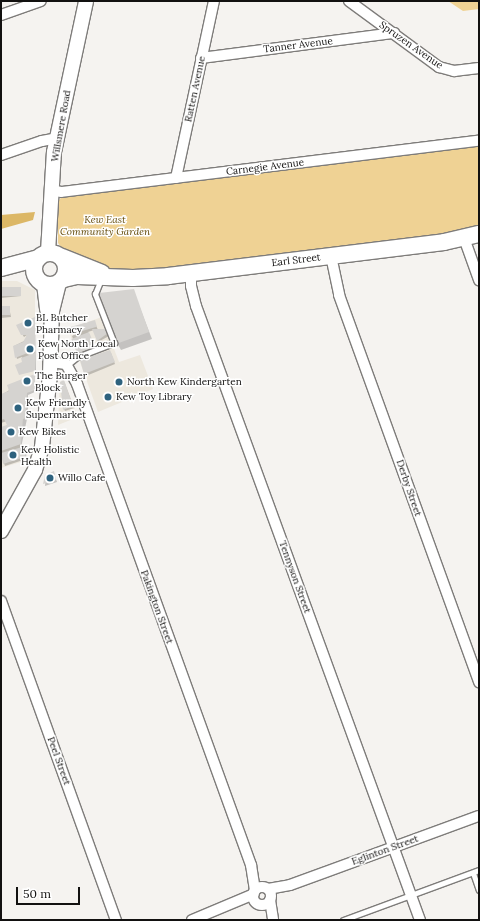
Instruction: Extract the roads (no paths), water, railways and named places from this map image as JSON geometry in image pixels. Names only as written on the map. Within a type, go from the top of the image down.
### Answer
[{"type":"main road","name":"Willsmere Road","points":[[50,256],[51,190],[57,138],[86,1]]},
{"type":"main road","name":"Earl Street","points":[[1,273],[51,281],[77,276],[187,273],[327,256],[471,236]]},
{"type":"main road","points":[[1,268],[50,256]]},
{"type":"main road","points":[[48,396],[45,362],[48,299],[51,281],[66,268],[50,256]]},
{"type":"main road","points":[[50,256],[34,269],[51,281]]},
{"type":"main road","name":"Earl Street","points":[[50,256],[105,276]]},
{"type":"main road","points":[[1,531],[36,465],[45,432],[50,362],[52,311],[51,281]]},
{"type":"street","points":[[1,15],[41,1]]},
{"type":"street","name":"Ratten Avenue","points":[[176,178],[214,1]]},
{"type":"street","name":"Spruzen Avenue","points":[[349,1],[443,69],[454,71],[479,68]]},
{"type":"street","name":"Tanner Avenue","points":[[202,58],[394,33]]},
{"type":"street","points":[[1,155],[42,140],[57,138]]},
{"type":"street","name":"Carnegie Avenue","points":[[51,190],[61,192],[479,141]]},
{"type":"street","points":[[471,236],[479,280]]},
{"type":"street","name":"Derby Street","points":[[327,256],[326,270],[338,295],[479,682]]},
{"type":"street","name":"Tennyson Street","points":[[187,273],[185,285],[196,306],[420,920]]},
{"type":"street","points":[[50,362],[67,365]]},
{"type":"street","name":"Pakington Street","points":[[67,365],[77,384],[272,920]]},
{"type":"street","name":"Peel Street","points":[[1,601],[116,920]]},
{"type":"street","name":"Eglinton Street","points":[[192,920],[479,816]]},
{"type":"lane","points":[[67,365],[77,357],[114,343],[96,294],[105,276]]},
{"type":"lane","points":[[345,920],[479,870]]},
{"type":"lane","points":[[473,873],[479,890]]},
{"type":"place","name":"BL Butcher Pharmacy","points":[[28,323]]},
{"type":"place","name":"Kew North Local Post Office","points":[[30,349]]},
{"type":"place","name":"The Burger Block","points":[[27,381]]},
{"type":"place","name":"North Kew Kindergarten","points":[[119,382]]},
{"type":"place","name":"Kew Toy Library","points":[[108,397]]},
{"type":"place","name":"Kew Friendly Supermarket","points":[[18,408]]},
{"type":"place","name":"Kew Bikes","points":[[11,432]]},
{"type":"place","name":"Kew Holistic Health","points":[[13,455]]},
{"type":"place","name":"Willo Cafe","points":[[50,478]]},
{"type":"park label","name":"Kew East Community Garden","points":[[105,224]]}]
